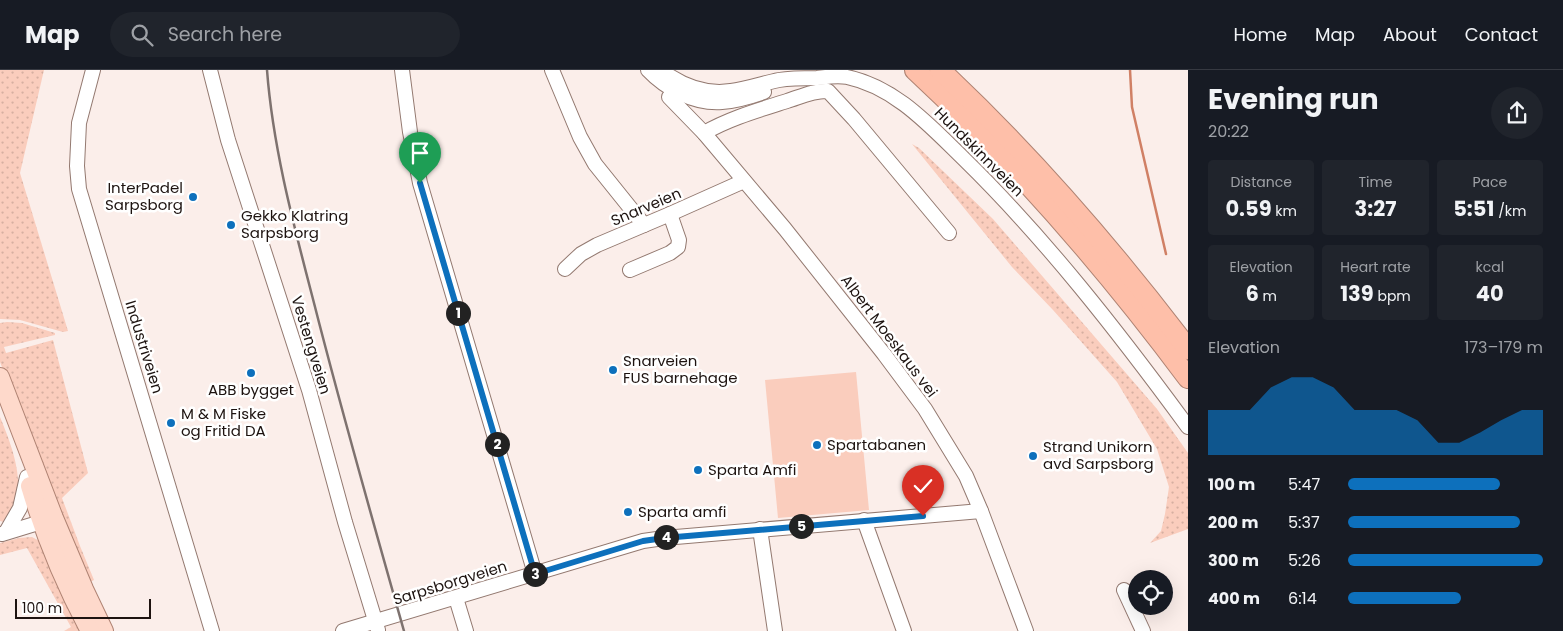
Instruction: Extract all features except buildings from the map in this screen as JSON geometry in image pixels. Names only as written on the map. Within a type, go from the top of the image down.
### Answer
[{"type":"highway","points":[[915,70],[1002,156],[1068,228],[1126,298],[1188,378]]},
{"type":"highway","points":[[940,70],[988,117],[1055,188],[1120,262],[1188,349]]},
{"type":"main road","points":[[0,377],[70,591],[90,631]]},
{"type":"main road","points":[[0,398],[27,477],[104,631]]},
{"type":"street","name":"Industriveien","points":[[93,70],[78,122],[77,159],[79,188],[212,631]]},
{"type":"street","name":"Vestengveien","points":[[210,70],[228,140],[309,390],[345,522],[377,627]]},
{"type":"street","points":[[402,70],[414,157],[422,190],[535,574]]},
{"type":"street","points":[[552,70],[580,137],[595,164],[644,225]]},
{"type":"street","points":[[648,70],[661,82],[681,94],[713,102],[728,102],[747,98],[800,79]]},
{"type":"street","name":"Hundskinnveien","points":[[661,70],[685,84],[712,92],[732,91],[780,80],[846,77],[874,86],[896,99],[919,116],[1002,196],[1076,282],[1188,427]]},
{"type":"street","points":[[704,133],[720,124],[780,103],[817,91],[828,91],[854,119],[949,233]]},
{"type":"street","name":"Albert Moeskaus vei","points":[[669,96],[704,133],[785,229],[925,409],[966,476],[981,510],[1026,631]]},
{"type":"street","name":"Snarveien","points":[[565,269],[581,254],[597,245],[744,181]]},
{"type":"street","points":[[630,270],[670,253],[678,246],[679,240],[670,214]]},
{"type":"street","points":[[3,533],[20,508],[27,477]]},
{"type":"street","name":"Sarpsborgveien","points":[[343,631],[377,627],[456,598],[643,541],[981,510]]},
{"type":"street","points":[[3,533],[48,520]]},
{"type":"street","points":[[864,520],[904,631]]},
{"type":"street","points":[[760,529],[775,631]]},
{"type":"street","points":[[1124,590],[1143,631]]},
{"type":"street","points":[[456,598],[466,631]]},
{"type":"shaded area","points":[[0,70],[44,70],[20,173],[68,331],[63,332],[20,320],[0,319]]},
{"type":"shaded area","points":[[912,144],[919,148],[993,219],[1157,409],[1188,453],[1188,529],[1150,543],[1161,531],[1169,487],[1157,449],[1117,382],[1012,267]]},
{"type":"shaded area","points":[[0,323],[22,323],[55,333],[55,335],[4,347],[6,353],[53,340],[88,473],[62,498],[94,580],[86,584],[0,362]]},
{"type":"shaded area","name":"Spartabanen","points":[[856,372],[869,510],[778,518],[765,380]]},
{"type":"shaded area","points":[[0,417],[15,460],[18,484],[18,495],[15,505],[4,522],[0,521]]},
{"type":"shaded area","points":[[32,537],[45,544],[85,631],[64,631],[71,627],[27,548],[0,555],[0,543]]},
{"type":"waterway","points":[[1130,70],[1132,107],[1166,254]]},
{"type":"railway","points":[[267,70],[274,129],[292,216],[347,426],[404,631]]},
{"type":"place","name":"InterPadel Sarpsborg","points":[[193,197]]},
{"type":"place","name":"Gekko Klatring Sarpsborg","points":[[231,225]]},
{"type":"place","name":"Snarveien FUS barnehage","points":[[613,370]]},
{"type":"place","name":"ABB bygget","points":[[251,373]]},
{"type":"place","name":"M & M Fiske og Fritid DA","points":[[171,423]]},
{"type":"place","name":"Spartabanen","points":[[817,445]]},
{"type":"place","name":"Strand Unikorn avd Sarpsborg","points":[[1033,456]]},
{"type":"place","name":"Sparta Amfi","points":[[698,470]]},
{"type":"place","name":"Sparta amfi","points":[[628,512]]},
{"type":"route","points":[[420,183],[535,574],[643,541],[923,516]]}]
